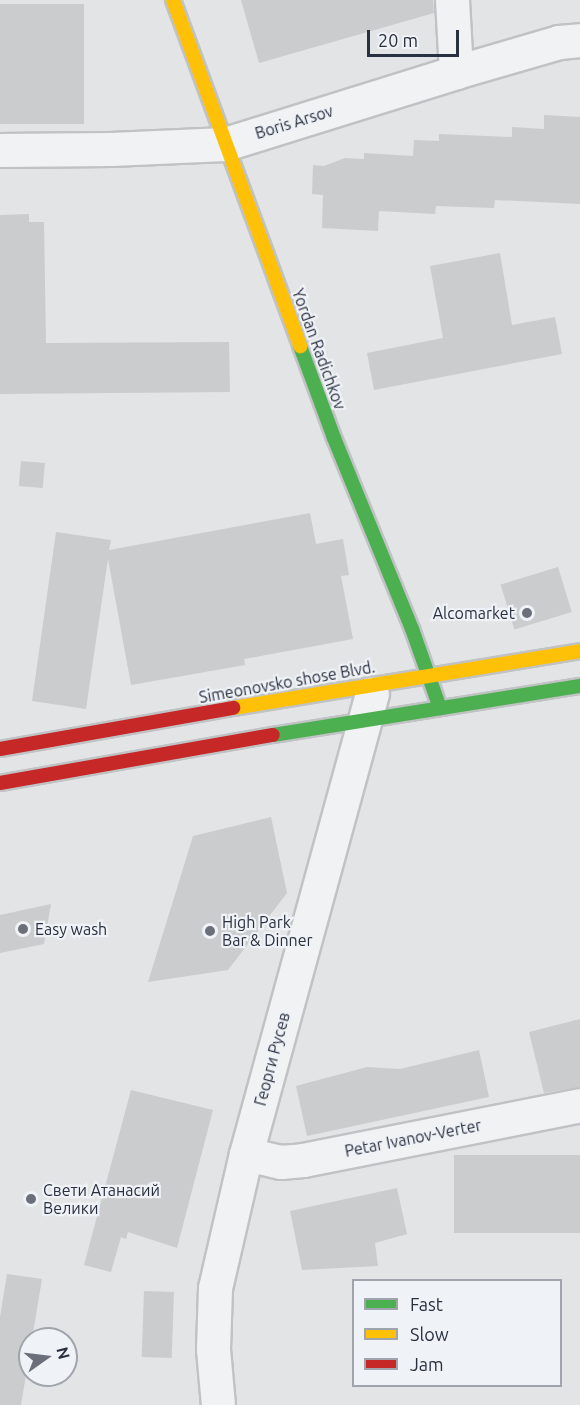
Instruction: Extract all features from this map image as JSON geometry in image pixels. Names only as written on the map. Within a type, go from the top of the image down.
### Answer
[{"type":"main road","name":"Yordan Radichkov","points":[[173,0],[334,438],[440,708]]},
{"type":"main road","name":"Simeonovsko shose Blvd.","points":[[0,749],[374,683],[580,651]]},
{"type":"main road","points":[[0,783],[366,719],[580,686]]},
{"type":"street","points":[[452,0],[456,72]]},
{"type":"street","name":"Boris Arsov","points":[[0,150],[111,149],[225,144],[456,72],[559,42],[580,40]]},
{"type":"street","name":"Георги Русев","points":[[219,1405],[213,1349],[214,1288],[246,1154],[374,683]]},
{"type":"street","name":"Petar Ivanov-Verter","points":[[246,1154],[281,1162],[303,1161],[580,1105]]},
{"type":"building","points":[[241,0],[433,0],[434,13],[259,63]]},
{"type":"building","points":[[0,4],[84,4],[84,124],[0,124]]},
{"type":"building","points":[[544,115],[580,117],[580,204],[495,200],[494,208],[436,206],[435,214],[379,211],[378,231],[322,228],[323,195],[312,194],[313,165],[324,166],[345,158],[364,159],[364,153],[413,156],[414,140],[439,141],[439,134],[512,137],[512,127],[544,129]]},
{"type":"building","points":[[29,214],[29,222],[44,222],[46,343],[229,342],[230,392],[0,394],[0,215]]},
{"type":"building","points":[[500,253],[512,325],[555,317],[562,354],[374,390],[367,353],[443,338],[430,266]]},
{"type":"building","points":[[21,461],[45,463],[43,488],[19,486]]},
{"type":"building","points":[[310,513],[316,544],[343,539],[349,575],[341,576],[353,639],[244,659],[245,665],[131,685],[108,559],[86,709],[32,701],[56,532],[111,540],[109,550]]},
{"type":"building","points":[[558,567],[572,612],[514,629],[501,585]]},
{"type":"building","name":"High Park Bar & Dinner","points":[[271,817],[287,893],[228,970],[148,982],[193,836]]},
{"type":"building","name":"Easy wash","points":[[51,904],[44,944],[0,953],[0,915]]},
{"type":"building","points":[[580,1019],[580,1087],[544,1093],[529,1032]]},
{"type":"building","points":[[479,1050],[489,1097],[307,1136],[296,1086],[367,1067],[400,1069]]},
{"type":"building","points":[[131,1090],[213,1110],[177,1248],[128,1232],[126,1239],[121,1237],[111,1272],[84,1265]]},
{"type":"building","points":[[454,1155],[580,1155],[580,1233],[454,1233]]},
{"type":"building","points":[[397,1188],[407,1234],[375,1243],[378,1266],[302,1270],[290,1211]]},
{"type":"building","points":[[7,1274],[42,1279],[34,1327],[18,1327],[18,1387],[24,1387],[21,1405],[0,1405],[0,1317]]},
{"type":"building","points":[[144,1291],[174,1292],[172,1358],[142,1357]]},
{"type":"traffic: fast","points":[[300,346],[334,438],[412,629],[440,708]]},
{"type":"traffic: fast","points":[[273,735],[580,686]]},
{"type":"traffic: slow","points":[[173,0],[300,346]]},
{"type":"traffic: slow","points":[[233,708],[580,651]]},
{"type":"traffic: jam","points":[[0,749],[233,708]]},
{"type":"traffic: jam","points":[[0,783],[273,735]]},
{"type":"place","name":"Alcomarket","points":[[527,613]]},
{"type":"place","name":"Easy wash","points":[[23,929]]},
{"type":"place","name":"High Park Bar & Dinner","points":[[210,931]]},
{"type":"place","name":"Свети Атанасий Велики","points":[[31,1199]]}]
